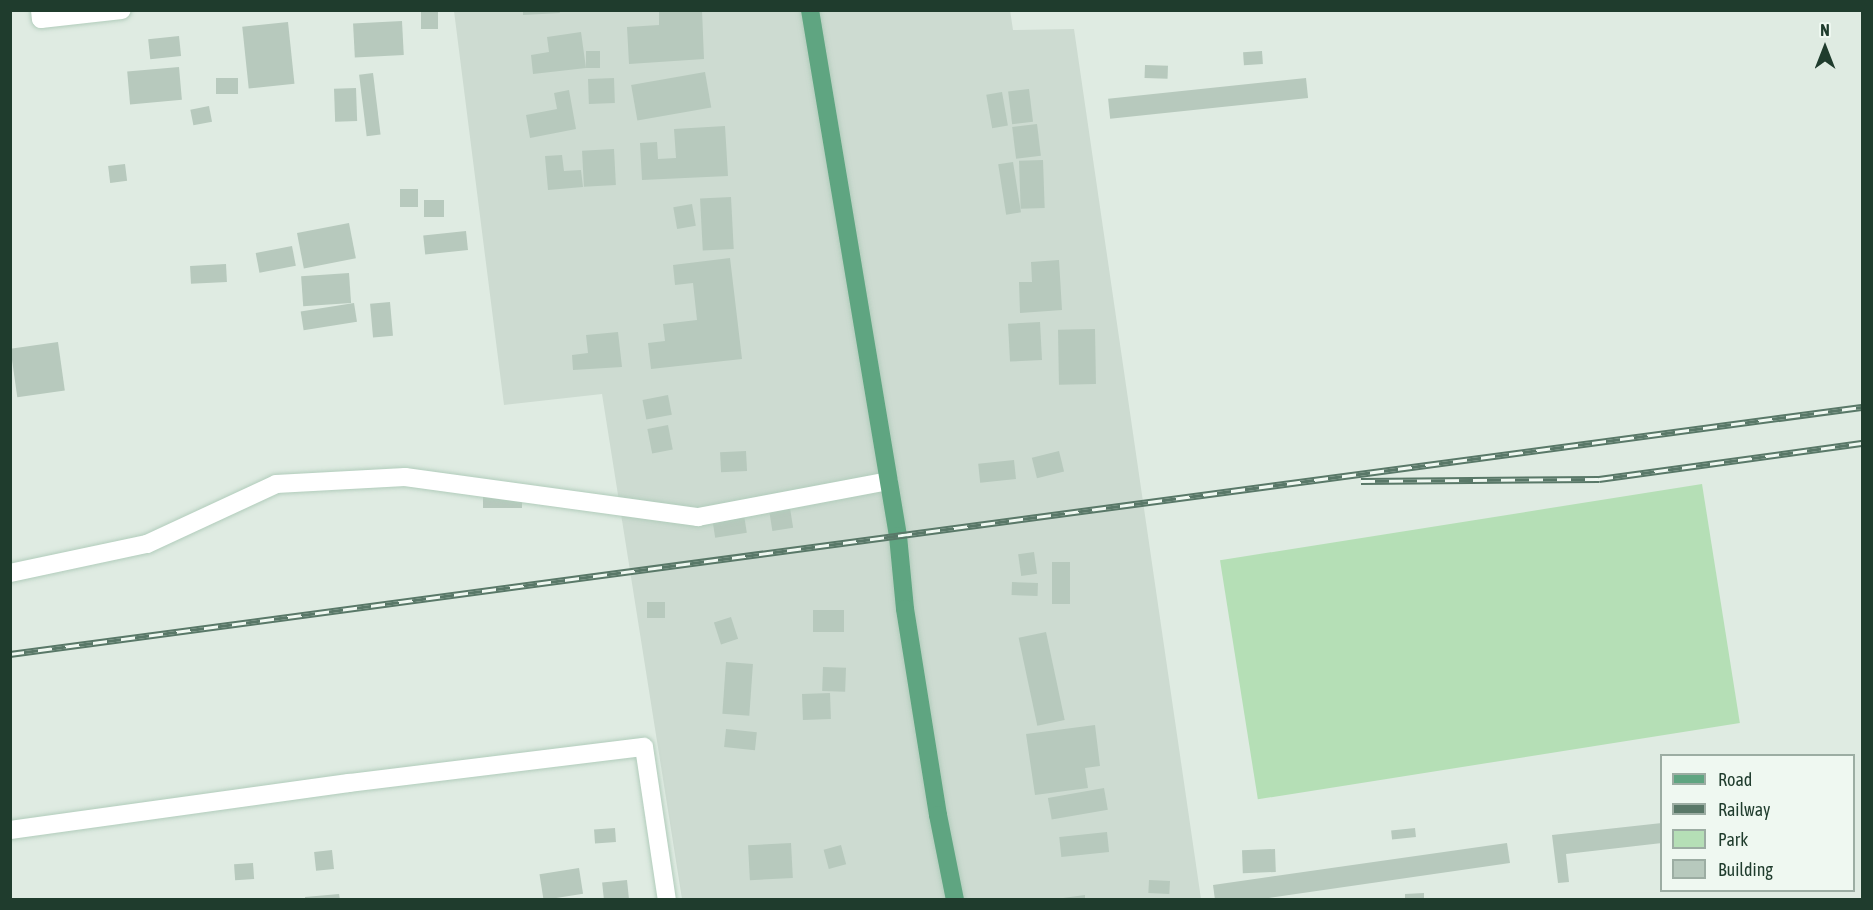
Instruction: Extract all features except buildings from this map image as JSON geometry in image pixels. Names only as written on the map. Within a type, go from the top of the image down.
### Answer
[{"type":"main road","points":[[810,10],[898,536],[905,609],[936,804],[955,900]]},
{"type":"street","points":[[40,10],[41,19],[122,10]]},
{"type":"street","points":[[10,573],[147,544],[276,484],[405,477],[698,517],[889,481]]},
{"type":"street","points":[[10,830],[349,783],[644,747],[667,900]]},
{"type":"shaded area","points":[[1010,10],[1013,30],[1074,29],[1201,899],[682,899],[602,394],[504,405],[454,11]]},
{"type":"green space","points":[[1702,484],[1740,723],[1258,799],[1220,560]]},
{"type":"railway","points":[[10,654],[1862,407]]},
{"type":"railway","points":[[1361,481],[1599,479],[1862,443]]}]
